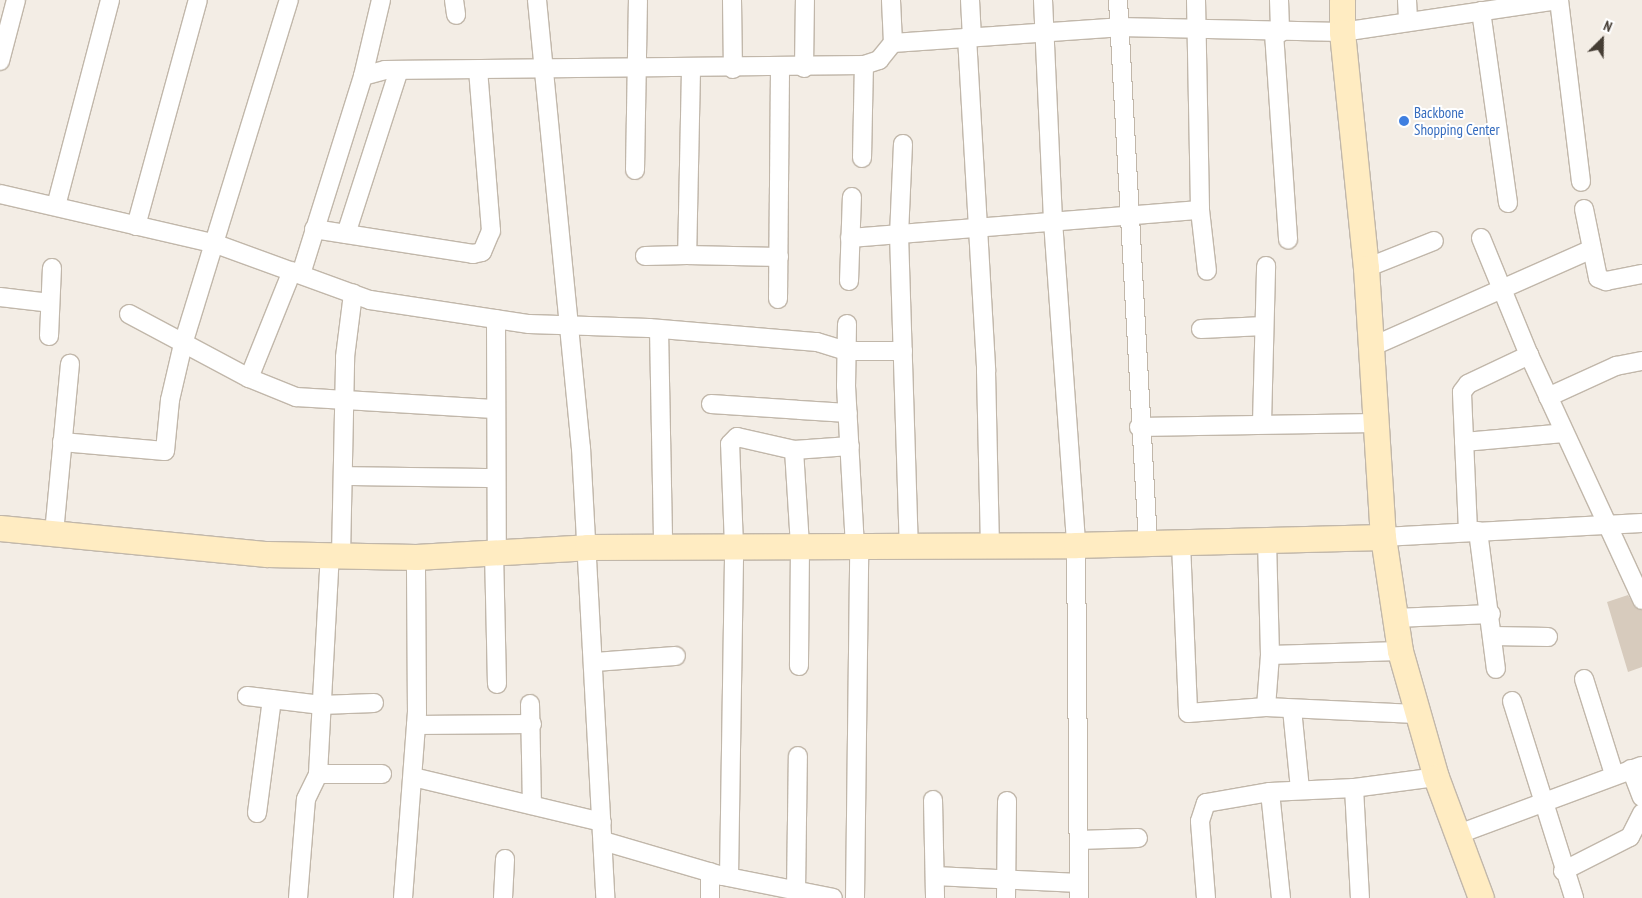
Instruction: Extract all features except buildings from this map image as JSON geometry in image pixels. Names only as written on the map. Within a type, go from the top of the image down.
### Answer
[{"type":"street","points":[[0,61],[16,0]]},
{"type":"street","points":[[56,206],[110,0]]},
{"type":"street","points":[[136,226],[198,0]]},
{"type":"street","points":[[62,442],[165,451],[170,400],[183,344],[216,244],[289,0]]},
{"type":"street","points":[[249,378],[314,229],[363,76],[381,0]]},
{"type":"street","points":[[537,0],[571,326],[594,662],[605,898]]},
{"type":"street","points":[[635,170],[639,69],[638,0]]},
{"type":"street","points":[[732,0],[733,69]]},
{"type":"street","points":[[804,68],[805,0]]},
{"type":"street","points":[[363,76],[399,70],[690,70],[780,69],[864,65],[879,60],[892,42],[892,0]]},
{"type":"street","points":[[970,0],[990,546]]},
{"type":"street","points":[[935,876],[1006,880],[1079,890],[1076,545],[1053,221],[1043,0]]},
{"type":"street","points":[[1118,0],[1139,426],[1148,543]]},
{"type":"street","points":[[1196,0],[1200,210],[1207,271]]},
{"type":"street","points":[[1279,0],[1277,33],[1288,240]]},
{"type":"street","points":[[1342,0],[1342,32],[1366,268],[1383,537],[1400,651],[1416,714],[1436,777],[1481,898]]},
{"type":"street","points":[[1407,0],[1408,22]]},
{"type":"street","points":[[892,42],[1045,30],[1119,27],[1277,33],[1342,32],[1481,12],[1501,4],[1558,0],[1580,182]]},
{"type":"street","points":[[1481,12],[1508,203]]},
{"type":"street","points":[[862,158],[864,65]]},
{"type":"street","points":[[778,299],[780,69]]},
{"type":"street","points":[[346,234],[399,70]]},
{"type":"street","points":[[314,229],[482,252],[490,231],[478,70]]},
{"type":"street","points":[[687,255],[690,70]]},
{"type":"street","points":[[903,144],[900,234],[908,546]]},
{"type":"street","points":[[0,194],[216,244],[353,294],[496,319],[571,326],[659,329],[817,342],[847,352],[903,351]]},
{"type":"street","points":[[848,282],[852,198]]},
{"type":"street","points":[[850,238],[1200,210]]},
{"type":"street","points":[[1584,210],[1590,250],[1598,278],[1606,281],[1642,274]]},
{"type":"street","points":[[1481,238],[1529,355],[1642,600]]},
{"type":"street","points":[[1366,268],[1434,242]]},
{"type":"street","points":[[1371,347],[1590,250]]},
{"type":"street","points":[[645,256],[779,256]]},
{"type":"street","points":[[1262,423],[1266,266]]},
{"type":"street","points":[[49,336],[52,268]]},
{"type":"street","points":[[298,898],[306,799],[318,774],[322,706],[343,476],[345,357],[353,294]]},
{"type":"street","points":[[0,297],[50,302]]},
{"type":"street","points":[[129,314],[249,378],[296,397],[345,403],[494,409]]},
{"type":"street","points":[[496,319],[494,409],[497,684]]},
{"type":"street","points":[[848,324],[848,413],[857,546],[855,898]]},
{"type":"street","points":[[1201,330],[1264,326]]},
{"type":"street","points":[[659,329],[663,546]]},
{"type":"street","points":[[1496,668],[1491,614],[1473,531],[1464,442],[1464,387],[1529,355]]},
{"type":"street","points":[[1548,397],[1616,366],[1642,361]]},
{"type":"street","points":[[54,533],[70,364]]},
{"type":"street","points":[[711,404],[848,413]]},
{"type":"street","points":[[1139,426],[1375,423]]},
{"type":"street","points":[[1464,442],[1564,433]]},
{"type":"street","points":[[729,877],[734,546],[732,439],[794,450],[850,446]]},
{"type":"street","points":[[794,450],[800,546],[799,666]]},
{"type":"street","points":[[343,476],[496,478]]},
{"type":"street","points":[[0,528],[267,554],[416,557],[587,547],[990,546],[1267,542],[1606,523],[1642,523]]},
{"type":"street","points":[[1266,707],[1270,656],[1267,542]]},
{"type":"street","points":[[1181,543],[1188,713],[1266,707],[1416,714]]},
{"type":"street","points":[[403,898],[416,726],[416,557]]},
{"type":"street","points":[[1395,618],[1491,614]]},
{"type":"street","points":[[1493,636],[1548,637]]},
{"type":"street","points":[[1270,656],[1400,651]]},
{"type":"street","points":[[594,662],[676,656]]},
{"type":"street","points":[[1584,679],[1642,797]]},
{"type":"street","points":[[247,696],[322,706],[374,704]]},
{"type":"street","points":[[258,813],[272,699]]},
{"type":"street","points":[[1512,701],[1546,800],[1563,871],[1574,898]]},
{"type":"street","points":[[530,704],[532,724],[532,805]]},
{"type":"street","points":[[1292,709],[1300,790]]},
{"type":"street","points":[[416,726],[532,724]]},
{"type":"street","points":[[796,891],[798,756]]},
{"type":"street","points":[[1456,835],[1629,770]]},
{"type":"street","points":[[318,774],[382,774]]},
{"type":"street","points":[[413,777],[602,822]]},
{"type":"street","points":[[1206,898],[1200,821],[1206,803],[1270,792],[1354,788],[1436,777]]},
{"type":"street","points":[[1354,788],[1360,898]]},
{"type":"street","points":[[1270,792],[1281,898]]},
{"type":"street","points":[[933,800],[935,898]]},
{"type":"street","points":[[1006,898],[1007,801]]},
{"type":"street","points":[[1563,871],[1630,837],[1642,813]]},
{"type":"street","points":[[1079,840],[1138,838]]},
{"type":"street","points":[[603,841],[729,877],[822,897]]},
{"type":"street","points":[[503,898],[505,859]]},
{"type":"street","points":[[710,872],[710,898]]},
{"type":"place","name":"Backbone Shopping Center","points":[[1404,121]]}]
